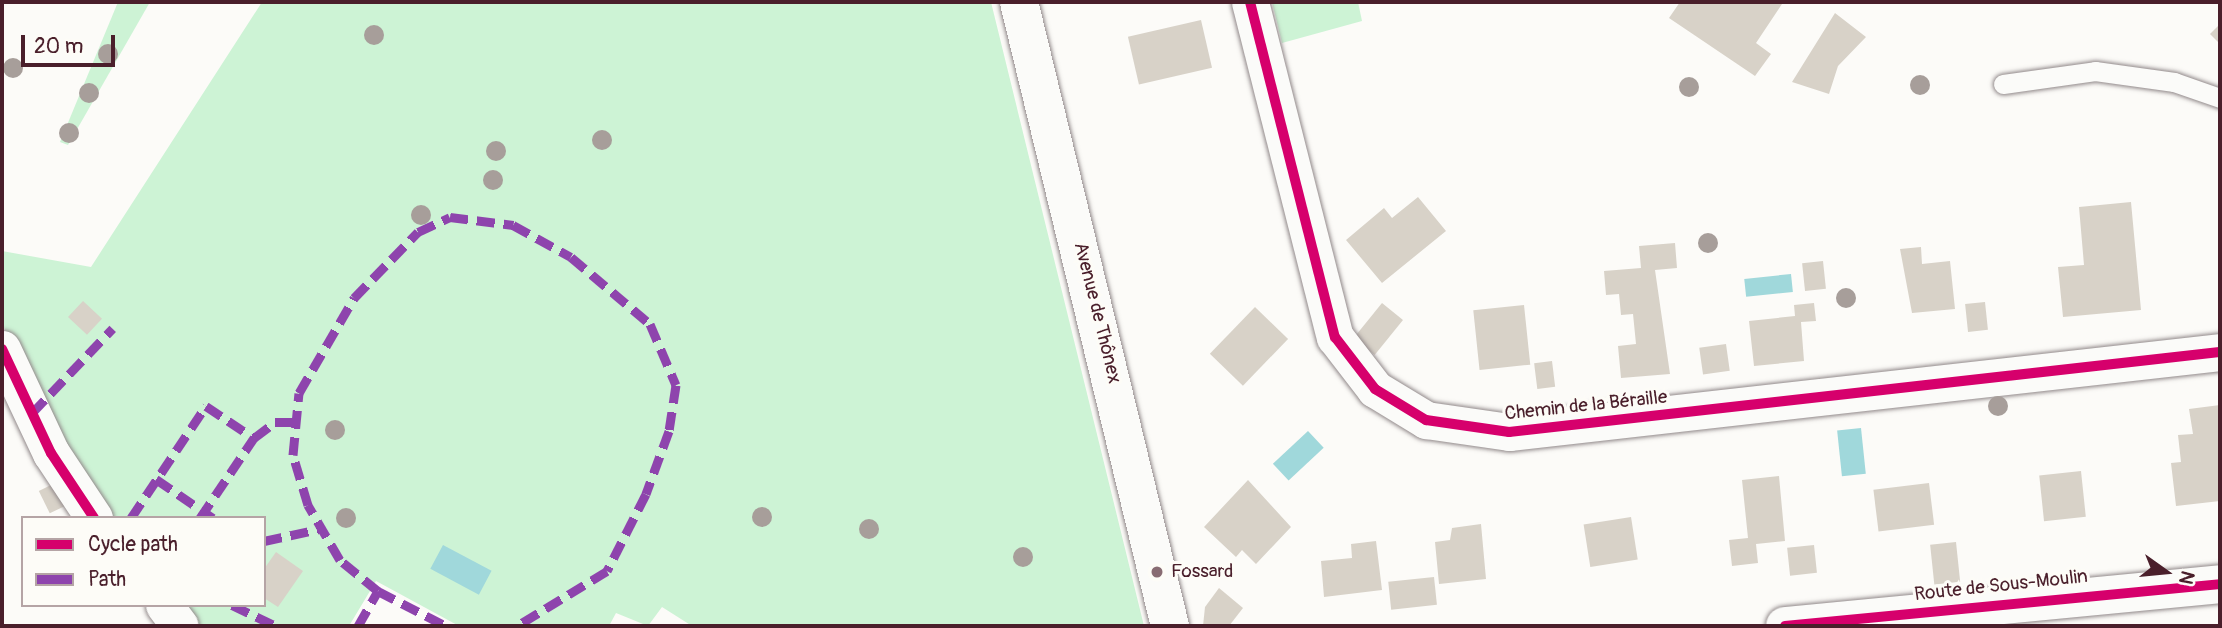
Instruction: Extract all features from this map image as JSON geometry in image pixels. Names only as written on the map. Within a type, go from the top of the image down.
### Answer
[{"type":"main road","name":"Avenue de Thônex","points":[[1019,2],[1170,626]]},
{"type":"main road","name":"Route de Sous-Moulin","points":[[1785,626],[2220,584]]},
{"type":"street","name":"Chemin de la Béraille","points":[[1250,2],[1335,337],[1375,389],[1426,421],[1509,432],[2220,352]]},
{"type":"street","points":[[2,349],[51,453],[93,516]]},
{"type":"street","points":[[166,607],[180,626]]},
{"type":"lane","points":[[2003,85],[2095,71],[2174,82],[2220,98]]},
{"type":"green space","points":[[118,2],[150,2],[68,145],[60,142]]},
{"type":"green space","points":[[262,2],[991,2],[1144,626],[692,626],[662,607],[648,626],[616,613],[609,626],[459,626],[376,581],[349,626],[195,626],[181,607],[266,607],[266,516],[111,516],[34,393],[2,323],[2,251],[91,267]]},
{"type":"green space","points":[[1272,2],[1358,2],[1362,21],[1282,43]]},
{"type":"water","points":[[1791,274],[1793,292],[1746,297],[1744,279]]},
{"type":"water","points":[[1861,428],[1866,474],[1842,476],[1837,431]]},
{"type":"water","points":[[1308,431],[1324,448],[1289,481],[1273,464]]},
{"type":"water","points":[[443,545],[492,571],[479,595],[430,569]]},
{"type":"building","points":[[1680,2],[1782,4],[1756,43],[1771,54],[1755,76],[1669,18]]},
{"type":"building","points":[[1835,13],[1866,37],[1838,66],[1829,94],[1792,82]]},
{"type":"building","points":[[1201,20],[1212,68],[1139,85],[1128,37]]},
{"type":"building","points":[[2220,24],[2220,44],[2210,34]]},
{"type":"building","points":[[1418,197],[1446,231],[1382,283],[1346,240],[1384,208],[1392,218]]},
{"type":"building","points":[[2131,202],[2141,310],[2063,317],[2058,267],[2084,265],[2079,207]]},
{"type":"building","points":[[1675,243],[1677,268],[1655,270],[1670,374],[1621,378],[1618,346],[1636,344],[1633,314],[1621,315],[1619,294],[1606,295],[1604,271],[1641,268],[1639,246]]},
{"type":"building","points":[[1921,247],[1922,264],[1950,261],[1955,309],[1912,313],[1900,249]]},
{"type":"building","points":[[1823,261],[1826,289],[1805,291],[1802,263]]},
{"type":"building","points":[[83,301],[102,319],[87,335],[68,317]]},
{"type":"building","points":[[1985,302],[1988,330],[1968,332],[1965,304]]},
{"type":"building","points":[[1382,303],[1403,320],[1375,355],[1354,338]]},
{"type":"building","points":[[1814,303],[1816,321],[1801,322],[1804,361],[1754,366],[1749,321],[1795,316],[1794,305]]},
{"type":"building","points":[[1524,305],[1530,365],[1480,370],[1473,310]]},
{"type":"building","points":[[1255,307],[1288,339],[1243,386],[1210,354]]},
{"type":"building","points":[[1726,344],[1730,371],[1703,374],[1699,348]]},
{"type":"building","points":[[1552,361],[1555,387],[1537,389],[1534,363]]},
{"type":"building","points":[[2220,405],[2220,501],[2176,506],[2171,463],[2181,462],[2178,435],[2193,434],[2189,409]]},
{"type":"building","points":[[2081,471],[2086,517],[2044,521],[2039,475]]},
{"type":"building","points":[[1779,476],[1785,541],[1756,544],[1758,563],[1732,566],[1729,540],[1748,538],[1742,480]]},
{"type":"building","points":[[1248,480],[1291,527],[1256,564],[1242,550],[1236,557],[1204,527]]},
{"type":"building","points":[[55,483],[66,505],[50,513],[39,491]]},
{"type":"building","points":[[1929,483],[1934,525],[1879,532],[1873,490]]},
{"type":"building","points":[[1631,517],[1638,559],[1590,567],[1584,525]]},
{"type":"building","points":[[1481,524],[1486,579],[1439,584],[1435,542],[1450,540],[1452,528]]},
{"type":"building","points":[[1376,541],[1382,590],[1324,597],[1321,561],[1352,558],[1351,544]]},
{"type":"building","points":[[1956,542],[1960,582],[1934,584],[1930,545]]},
{"type":"building","points":[[1814,545],[1817,573],[1790,576],[1787,548]]},
{"type":"building","points":[[276,552],[303,571],[278,607],[266,599],[266,566]]},
{"type":"building","points":[[1434,577],[1437,605],[1391,610],[1388,582]]},
{"type":"building","points":[[1219,588],[1243,608],[1229,626],[1203,626],[1205,607]]},
{"type":"marked path","points":[[378,591],[340,560],[308,505],[293,455],[299,393],[354,298],[418,232],[450,217],[513,225],[571,257],[650,324],[676,385],[669,431],[646,494],[607,571],[517,626]]},
{"type":"marked path","points":[[32,413],[113,328]]},
{"type":"marked path","points":[[132,516],[206,406],[254,438]]},
{"type":"marked path","points":[[201,516],[254,438],[275,422],[293,422]]},
{"type":"marked path","points":[[156,479],[210,516]]},
{"type":"marked path","points":[[266,541],[319,529]]},
{"type":"marked path","points":[[358,626],[378,591],[446,626]]},
{"type":"marked path","points":[[236,607],[276,626]]},
{"type":"cycle path","points":[[1250,2],[1335,337],[1375,389],[1426,420],[1509,432],[2220,352]]},
{"type":"cycle path","points":[[2,349],[51,453],[93,516]]},
{"type":"cycle path","points":[[1785,626],[2220,584]]},
{"type":"place","name":"Fossard","points":[[1157,572]]}]
